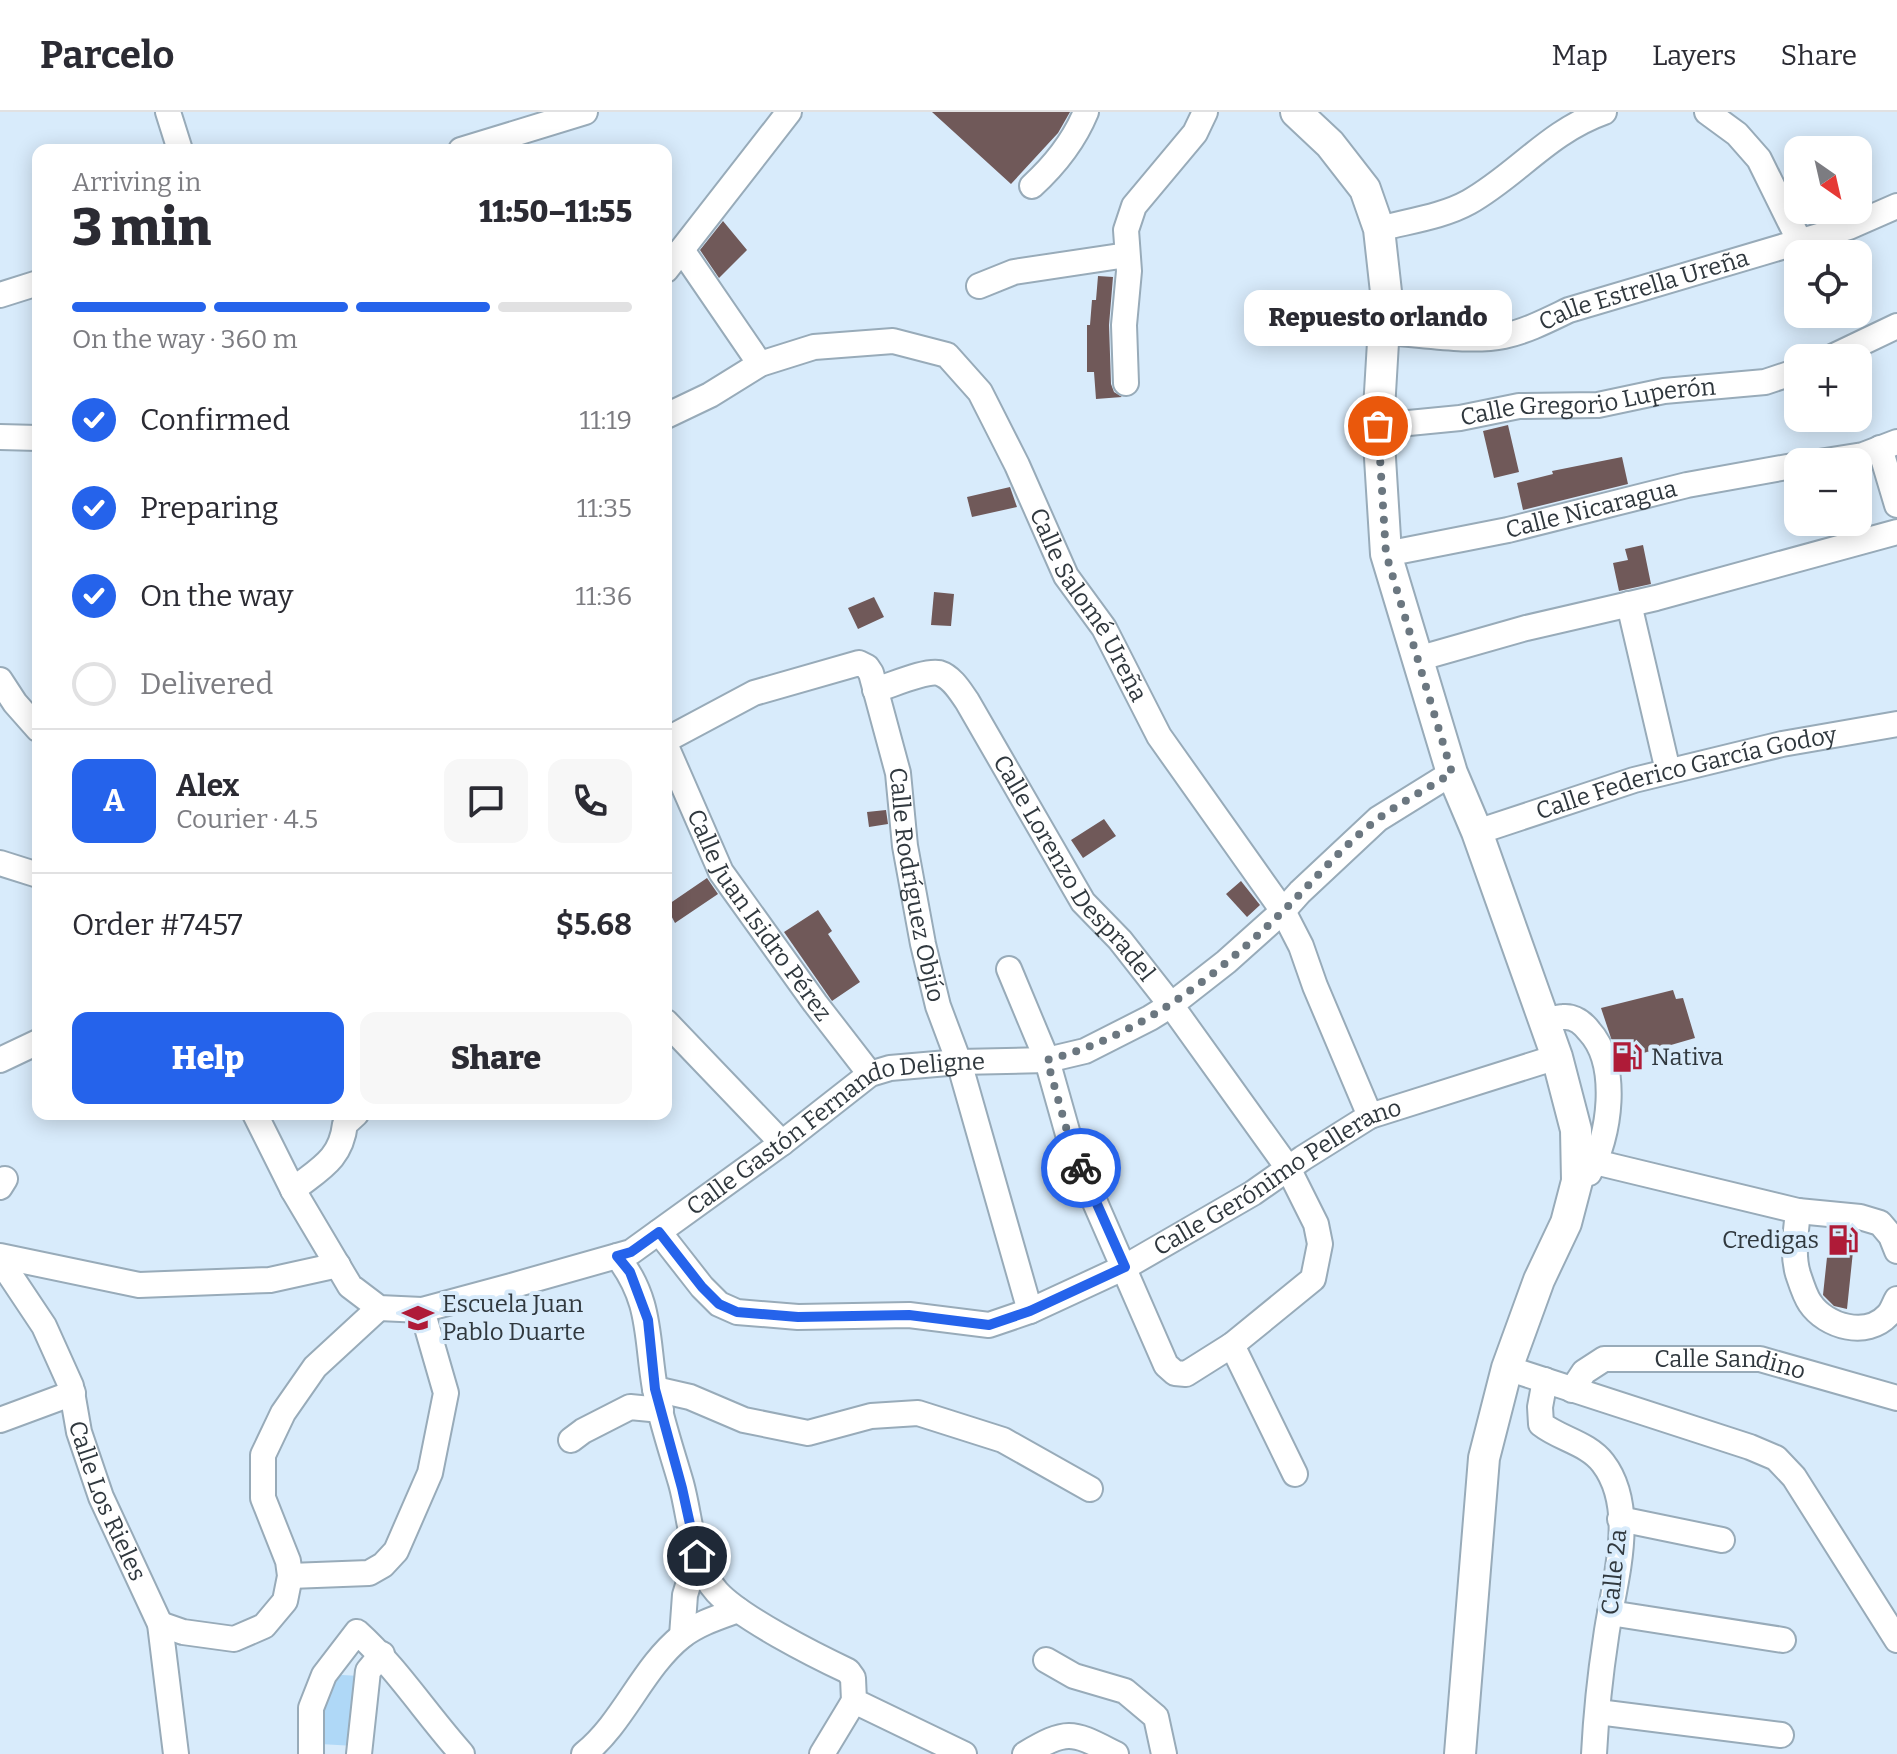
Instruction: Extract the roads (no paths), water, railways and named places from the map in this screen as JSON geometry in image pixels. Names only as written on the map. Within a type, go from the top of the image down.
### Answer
[{"type":"main road","points":[[1296,112],[1330,144],[1365,189],[1379,229],[1386,292],[1378,426],[1386,554],[1452,773],[1477,832],[1557,1057],[1586,1172],[1539,1280],[1507,1368],[1484,1458],[1460,1754]]},
{"type":"street","points":[[168,112],[178,144]]},
{"type":"street","points":[[504,143],[585,112]]},
{"type":"street","points":[[672,262],[789,112]]},
{"type":"street","points":[[1032,186],[1076,135],[1086,112]]},
{"type":"street","points":[[1126,383],[1124,325],[1129,271],[1126,230],[1134,206],[1195,133],[1205,112]]},
{"type":"street","points":[[1379,229],[1448,211],[1470,201],[1569,127],[1604,112]]},
{"type":"street","points":[[1707,112],[1737,134],[1759,159],[1799,240]]},
{"type":"street","name":"Calle Estrella Ureña","points":[[1799,240],[1849,227],[1897,206]]},
{"type":"street","name":"Calle Estrella Ureña","points":[[1384,332],[1483,338],[1501,336],[1527,330],[1569,310],[1784,245]]},
{"type":"street","points":[[682,250],[760,364]]},
{"type":"street","points":[[979,286],[1014,272],[1127,255]]},
{"type":"street","points":[[0,295],[32,285]]},
{"type":"street","points":[[1859,344],[1897,326]]},
{"type":"street","name":"Calle Salomé Ureña","points":[[672,413],[710,395],[760,364],[814,347],[893,341],[947,355],[980,392],[1017,465],[1066,576],[1104,628],[1159,736],[1283,911],[1301,946],[1370,1116]]},
{"type":"street","name":"Calle Gregorio Luperón","points":[[1378,426],[1460,418],[1519,406],[1598,405],[1664,391],[1765,382],[1784,376]]},
{"type":"street","points":[[0,437],[32,438]]},
{"type":"street","points":[[1889,445],[1897,505]]},
{"type":"street","name":"Calle Nicaragua","points":[[1386,554],[1508,530],[1687,485],[1784,468]]},
{"type":"street","points":[[1417,659],[1897,532]]},
{"type":"street","points":[[1629,604],[1668,771]]},
{"type":"street","name":"Calle Rodríguez Objío","points":[[672,737],[754,693],[859,663],[871,673],[898,773],[905,846],[938,1006],[959,1062],[1030,1311]]},
{"type":"street","name":"Calle Lorenzo Despradel","points":[[875,690],[926,674],[938,673],[953,681],[982,725],[1083,902],[1120,940],[1171,1005],[1288,1168],[1316,1224],[1320,1244],[1313,1279],[1232,1345],[1186,1374],[1175,1373],[1166,1365],[1125,1267]]},
{"type":"street","points":[[0,680],[32,722]]},
{"type":"street","name":"Calle Federico García Godoy","points":[[1477,832],[1668,771],[1782,744],[1897,724]]},
{"type":"street","name":"Calle Juan Isidro Pérez","points":[[672,760],[721,872],[870,1074]]},
{"type":"street","name":"Calle Gastón Fernando Deligne","points":[[379,1308],[422,1310],[631,1252],[782,1143],[870,1074],[890,1068],[959,1062],[1047,1060],[1085,1051],[1171,1005],[1283,911],[1378,819],[1452,773]]},
{"type":"street","points":[[0,863],[32,873]]},
{"type":"street","points":[[1009,969],[1047,1060],[1073,1152],[1125,1267]]},
{"type":"street","points":[[1545,1021],[1565,1016],[1581,1022],[1596,1038],[1610,1081],[1604,1134],[1586,1172],[1798,1211],[1860,1217],[1880,1223],[1891,1236],[1897,1251]]},
{"type":"street","points":[[672,1028],[782,1143]]},
{"type":"street","points":[[0,1060],[32,1045]]},
{"type":"street","name":"Calle Gerónimo Pellerano","points":[[659,1232],[702,1287],[719,1304],[737,1312],[798,1317],[909,1315],[989,1325],[1030,1311],[1125,1267],[1253,1193],[1370,1116],[1557,1057]]},
{"type":"street","points":[[160,1624],[183,1632],[234,1639],[264,1626],[285,1601],[290,1576],[288,1561],[263,1498],[263,1455],[283,1413],[315,1367],[379,1308],[350,1286],[293,1190],[258,1120]]},
{"type":"street","points":[[293,1190],[334,1157],[343,1143],[345,1124],[349,1120]]},
{"type":"street","points":[[1798,1211],[1794,1257],[1798,1275],[1810,1304],[1823,1316],[1846,1328],[1867,1327],[1887,1317],[1897,1299]]},
{"type":"street","points":[[617,1256],[630,1272],[648,1320],[658,1400],[697,1556],[716,1590],[738,1610],[848,1671],[853,1678],[854,1701],[822,1754]]},
{"type":"street","points":[[0,1258],[139,1285],[270,1280],[338,1265]]},
{"type":"street","name":"Calle Los Rieles","points":[[0,1258],[44,1326],[73,1393],[79,1432],[101,1497],[160,1624],[176,1754]]},
{"type":"street","points":[[290,1576],[369,1573],[383,1565],[396,1551],[430,1473],[446,1393],[422,1310]]},
{"type":"street","points":[[1232,1345],[1295,1474]]},
{"type":"street","name":"Calle Sandino","points":[[1572,1390],[1584,1372],[1604,1359],[1760,1359],[1897,1398]]},
{"type":"street","points":[[1507,1368],[1776,1458],[1794,1477],[1897,1640]]},
{"type":"street","name":"Calle 2a","points":[[1545,1380],[1540,1422],[1543,1427],[1591,1451],[1604,1464],[1615,1484],[1620,1519],[1619,1563],[1610,1613],[1594,1754]]},
{"type":"street","points":[[0,1420],[73,1393]]},
{"type":"street","points":[[571,1440],[630,1407],[690,1397],[744,1420],[808,1433],[871,1416],[918,1413],[1003,1440],[1090,1489]]},
{"type":"street","points":[[34,1409],[62,1424],[85,1448]]},
{"type":"street","points":[[1620,1519],[1722,1540]]},
{"type":"street","points":[[682,1636],[685,1595],[697,1556]]},
{"type":"street","points":[[584,1754],[601,1740],[660,1660],[682,1636],[706,1622],[738,1610]]},
{"type":"street","points":[[1610,1613],[1783,1640]]},
{"type":"street","points":[[311,1754],[311,1708],[324,1675],[357,1632],[382,1654],[430,1719],[462,1754]]},
{"type":"street","points":[[359,1754],[368,1671],[382,1654]]},
{"type":"street","points":[[1046,1660],[1074,1676],[1125,1691],[1156,1717],[1164,1754]]},
{"type":"street","points":[[854,1701],[964,1754]]},
{"type":"street","points":[[1598,1712],[1781,1735]]},
{"type":"street","points":[[1025,1754],[1060,1735],[1073,1735],[1116,1754]]},
{"type":"place","name":"Repuesto orlando","points":[[1378,426]]},
{"type":"place","name":"Nativa","points":[[1627,1057]]},
{"type":"place","name":"Credigas","points":[[1843,1240]]},
{"type":"place","name":"Escuela Juan Pablo Duarte","points":[[418,1318]]}]
